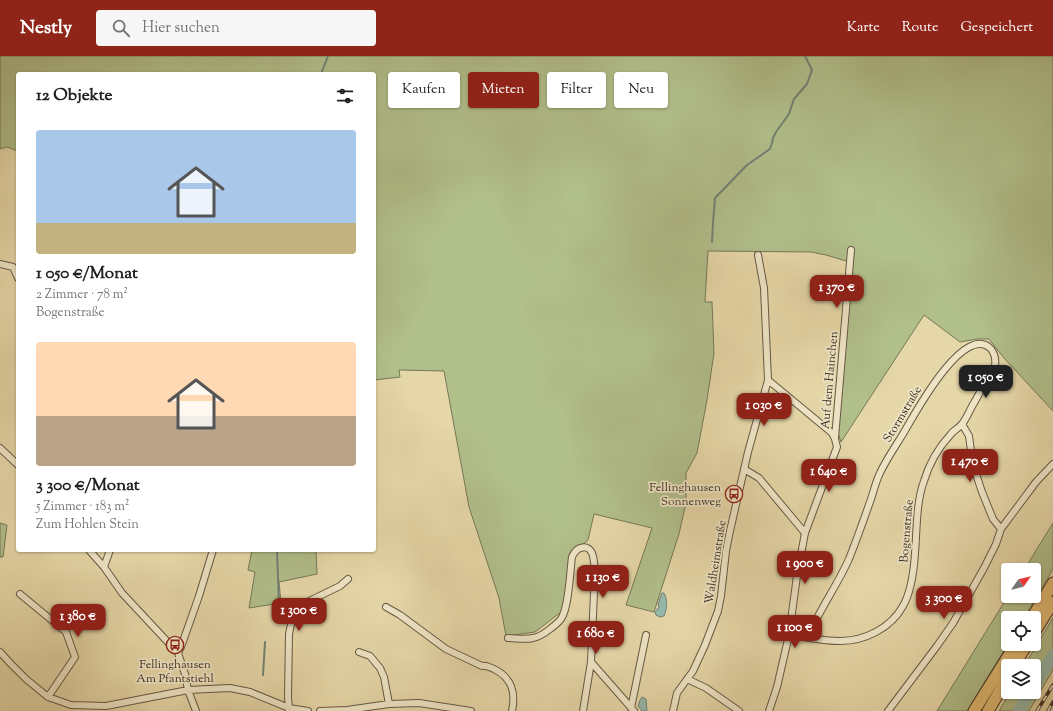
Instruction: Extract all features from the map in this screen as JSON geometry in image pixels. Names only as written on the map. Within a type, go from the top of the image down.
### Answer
[{"type":"highway","points":[[1036,611],[1053,583]]},
{"type":"highway","points":[[1041,622],[1053,602]]},
{"type":"highway","points":[[974,711],[1012,651]]},
{"type":"highway","points":[[988,711],[1001,689]]},
{"type":"street","name":"Auf dem Hainchen","points":[[770,710],[789,635],[797,576],[805,533],[836,446],[835,439],[851,250]]},
{"type":"street","name":"Waldheimstraße","points":[[687,679],[693,671],[699,658],[718,610],[726,551],[744,469],[768,380],[764,288],[758,255]]},
{"type":"street","points":[[12,267],[16,262]]},
{"type":"street","points":[[0,264],[12,267],[16,274]]},
{"type":"street","name":"Stormstraße","points":[[808,637],[813,625],[839,580],[849,558],[879,474],[922,401],[946,367],[968,348],[974,344],[981,344],[988,346],[993,352]]},
{"type":"street","name":"Bogenstraße","points":[[789,635],[840,641],[853,640],[871,635],[881,630],[893,620],[903,606],[910,589],[913,574],[919,502],[923,482],[931,462],[952,433],[962,424],[995,366],[996,359],[993,352]]},
{"type":"street","points":[[768,380],[832,432],[835,439]]},
{"type":"street","points":[[962,424],[969,436],[972,458],[982,492],[993,519],[1001,529]]},
{"type":"street","points":[[0,448],[16,463]]},
{"type":"street","points":[[888,711],[953,623],[984,568],[996,544],[1001,529],[1036,482],[1053,464]]},
{"type":"street","points":[[744,469],[759,478],[805,533]]},
{"type":"street","points":[[508,638],[521,639],[537,637],[555,626],[562,618],[567,602],[572,557],[574,552],[580,547],[586,547],[590,550],[593,555],[595,569],[591,662],[583,711]]},
{"type":"street","points":[[91,552],[104,567],[122,593],[178,653],[185,674],[188,690],[196,711]]},
{"type":"street","points":[[104,567],[109,552]]},
{"type":"street","points":[[178,653],[213,552]]},
{"type":"street","points":[[289,709],[289,634],[293,615],[298,608],[304,604],[340,586],[348,579]]},
{"type":"street","points":[[20,594],[66,632],[75,657],[48,697]]},
{"type":"street","points":[[386,607],[400,615],[446,649],[482,666],[485,665],[503,675],[513,692],[514,700],[512,711]]},
{"type":"street","points":[[633,710],[646,635]]},
{"type":"street","points":[[0,652],[26,679],[48,697],[71,705],[105,708],[188,690],[230,688],[250,692],[289,709],[308,711]]},
{"type":"street","points":[[359,652],[370,656],[380,668],[384,677],[389,704]]},
{"type":"street","points":[[591,662],[633,710]]},
{"type":"street","points":[[672,711],[677,693],[687,679],[706,688],[739,711]]},
{"type":"street","points":[[320,711],[347,710],[389,704],[419,703],[427,708],[471,711]]},
{"type":"green space","points":[[0,56],[1053,56],[1053,411],[1004,358],[989,339],[977,339],[960,342],[924,315],[841,442],[838,433],[839,398],[853,263],[811,252],[708,251],[705,302],[712,302],[714,353],[707,400],[697,453],[686,473],[686,503],[679,534],[654,612],[626,605],[652,528],[594,514],[588,540],[577,549],[561,612],[535,632],[506,636],[499,598],[469,507],[444,371],[399,370],[400,377],[376,380],[376,72],[16,72],[16,150],[7,147],[0,149]]},
{"type":"green space","points":[[0,523],[7,525],[3,557],[0,557]]},
{"type":"green space","points":[[1053,523],[1053,569],[1041,589],[1041,563],[1028,563]]},
{"type":"green space","points":[[252,552],[316,552],[317,574],[279,582],[281,603],[249,608],[255,572],[248,570]]},
{"type":"green space","points":[[1004,603],[1033,603],[1028,611],[1001,611],[1001,651],[1004,651],[967,711],[937,711]]},
{"type":"green space","points":[[1053,618],[1053,670],[1041,690],[1041,659],[1028,659],[1033,651],[1041,651],[1041,638]]},
{"type":"green space","points":[[1006,699],[1036,699],[1029,711],[999,711]]},
{"type":"shaded area","points":[[662,593],[664,593],[667,604],[664,616],[660,617],[656,615],[655,612],[659,607],[658,604]]},
{"type":"shaded area","points":[[642,697],[646,699],[647,711],[642,711],[638,706]]},
{"type":"waterway","points":[[322,72],[328,56]]},
{"type":"waterway","points":[[712,242],[715,198],[747,165],[770,149],[773,138],[789,114],[794,99],[807,84],[812,70],[805,56]]},
{"type":"waterway","points":[[277,552],[279,605]]},
{"type":"waterway","points":[[263,675],[265,642]]},
{"type":"waterway","points":[[1041,675],[1053,655]]},
{"type":"waterway","points":[[1019,711],[1026,699]]},
{"type":"railway","points":[[1037,711],[1053,685]]},
{"type":"railway","points":[[1048,711],[1053,702]]},
{"type":"place","name":"Fellinghausen Sonnenweg","points":[[734,494]]},
{"type":"place","name":"Fellinghausen Am Pfantstiehl","points":[[175,645]]}]
